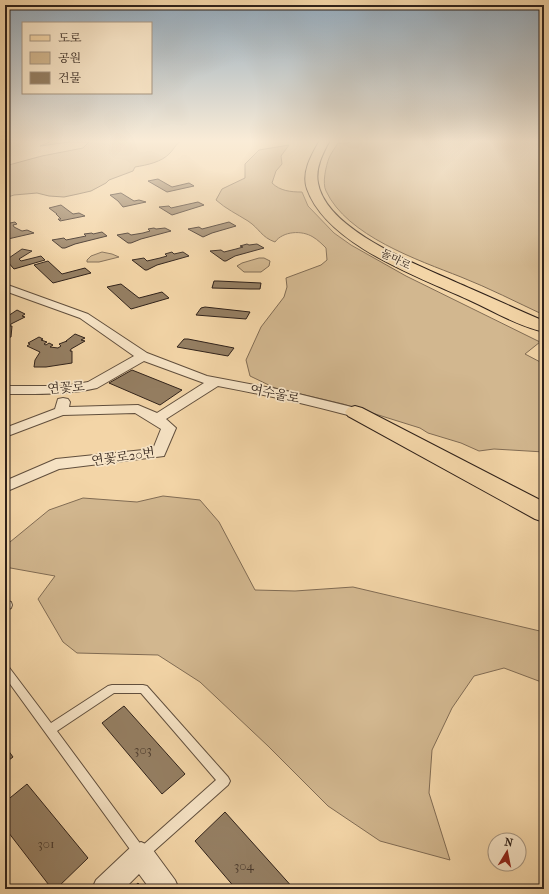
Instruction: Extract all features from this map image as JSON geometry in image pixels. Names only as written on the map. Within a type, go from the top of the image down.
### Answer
[{"type":"main road","name":"돌마로","points":[[313,182],[312,188],[320,205],[329,216],[357,238],[394,259],[544,328]]},
{"type":"main road","points":[[355,412],[544,513]]},
{"type":"street","name":"여수울로","points":[[5,287],[84,316],[143,356],[215,382],[282,394],[355,412],[429,447],[491,480],[544,505]]},
{"type":"street","name":"연꽃로","points":[[5,390],[66,390],[92,385],[143,356]]},
{"type":"street","points":[[5,432],[61,411],[138,409],[157,419],[215,382]]},
{"type":"street","points":[[61,411],[66,390]]},
{"type":"street","name":"연꽃로20번","points":[[5,486],[56,464],[159,453],[169,428],[157,419]]},
{"type":"street","points":[[105,889],[141,855],[166,889]]},
{"type":"lane","points":[[5,669],[141,855],[224,781],[143,689],[112,689],[50,730]]},
{"type":"green space","points":[[5,182],[107,182],[91,191],[64,197],[49,196],[37,193],[14,195],[5,198]]},
{"type":"green space","points":[[237,182],[272,182],[275,186],[279,188],[294,192],[302,192],[308,206],[334,233],[351,245],[406,276],[540,342],[525,354],[544,364],[544,452],[494,449],[479,451],[461,443],[428,433],[420,428],[343,404],[275,388],[250,376],[246,360],[261,327],[284,297],[287,287],[286,278],[321,265],[327,260],[326,248],[315,238],[304,233],[288,234],[278,238],[275,242],[270,240],[248,221],[216,200],[222,189]]},
{"type":"green space","points":[[324,182],[544,182],[544,315],[482,286],[405,254],[367,234],[350,221],[336,207],[325,188]]},
{"type":"green space","points":[[102,252],[119,257],[99,262],[87,262],[91,256]]},
{"type":"green space","points":[[264,258],[270,261],[269,266],[261,272],[244,272],[237,266],[242,263]]},
{"type":"green space","points":[[163,496],[200,500],[219,522],[255,590],[295,591],[353,587],[544,632],[544,683],[504,668],[474,676],[452,708],[432,750],[429,793],[450,860],[380,841],[328,806],[268,746],[200,682],[158,655],[77,653],[63,642],[38,599],[55,576],[5,567],[5,544],[10,542],[49,510],[83,498],[137,502]]},
{"type":"building","points":[[149,182],[163,182],[172,187],[189,183],[194,186],[167,192]]},
{"type":"building","points":[[121,193],[134,201],[139,200],[146,202],[123,207],[110,195]]},
{"type":"building","points":[[198,202],[204,205],[172,215],[159,207],[169,206],[171,208]]},
{"type":"building","points":[[61,205],[73,214],[79,213],[85,216],[60,221],[58,219],[61,219],[57,214],[49,208]]},
{"type":"building","points":[[5,221],[10,223],[15,222],[17,224],[13,225],[14,227],[22,231],[27,230],[34,233],[8,239],[6,237],[8,236],[5,234],[7,234],[5,232]]},
{"type":"building","points":[[229,222],[236,226],[203,237],[188,229],[199,227],[202,229]]},
{"type":"building","points":[[165,228],[171,231],[131,243],[128,243],[117,235],[143,233],[150,231],[148,229]]},
{"type":"building","points":[[102,232],[107,236],[65,248],[62,248],[52,240],[64,238],[66,240],[86,236],[84,234]]},
{"type":"building","points":[[257,244],[264,248],[235,256],[226,261],[210,251],[221,250],[224,252],[243,247],[240,246]]},
{"type":"building","points":[[22,249],[32,251],[19,259],[21,261],[41,256],[45,260],[14,269],[6,260]]},
{"type":"building","points":[[172,252],[174,254],[183,252],[189,256],[157,265],[147,270],[132,260],[144,258],[147,261],[167,256],[165,254]]},
{"type":"building","points":[[48,261],[62,274],[85,268],[91,273],[53,283],[34,265]]},
{"type":"building","points":[[214,281],[261,283],[260,289],[212,288]]},
{"type":"building","points":[[121,284],[139,298],[162,292],[169,298],[131,309],[107,287]]},
{"type":"building","points":[[205,307],[250,312],[246,319],[196,315],[201,308]]},
{"type":"building","points":[[17,310],[25,314],[22,316],[25,317],[11,324],[11,337],[5,338],[5,318]]},
{"type":"building","points":[[75,334],[85,338],[81,340],[85,341],[71,349],[72,363],[46,367],[34,367],[35,360],[40,352],[27,346],[30,344],[28,343],[39,337],[43,339],[41,340],[47,342],[44,344],[46,345],[49,343],[53,345],[50,347],[58,348],[61,346],[59,344],[67,341]]},
{"type":"building","points":[[184,339],[234,348],[228,356],[177,347]]},
{"type":"building","points":[[132,370],[182,390],[160,405],[109,383]]},
{"type":"building","points":[[124,706],[185,774],[162,794],[102,723]]},
{"type":"building","points":[[5,746],[13,757],[5,763]]},
{"type":"building","points":[[27,784],[88,858],[56,889],[52,889],[5,828],[5,802]]},
{"type":"building","points":[[225,812],[294,889],[236,889],[195,841]]},
{"type":"building","points":[[138,883],[143,889],[131,889]]}]
